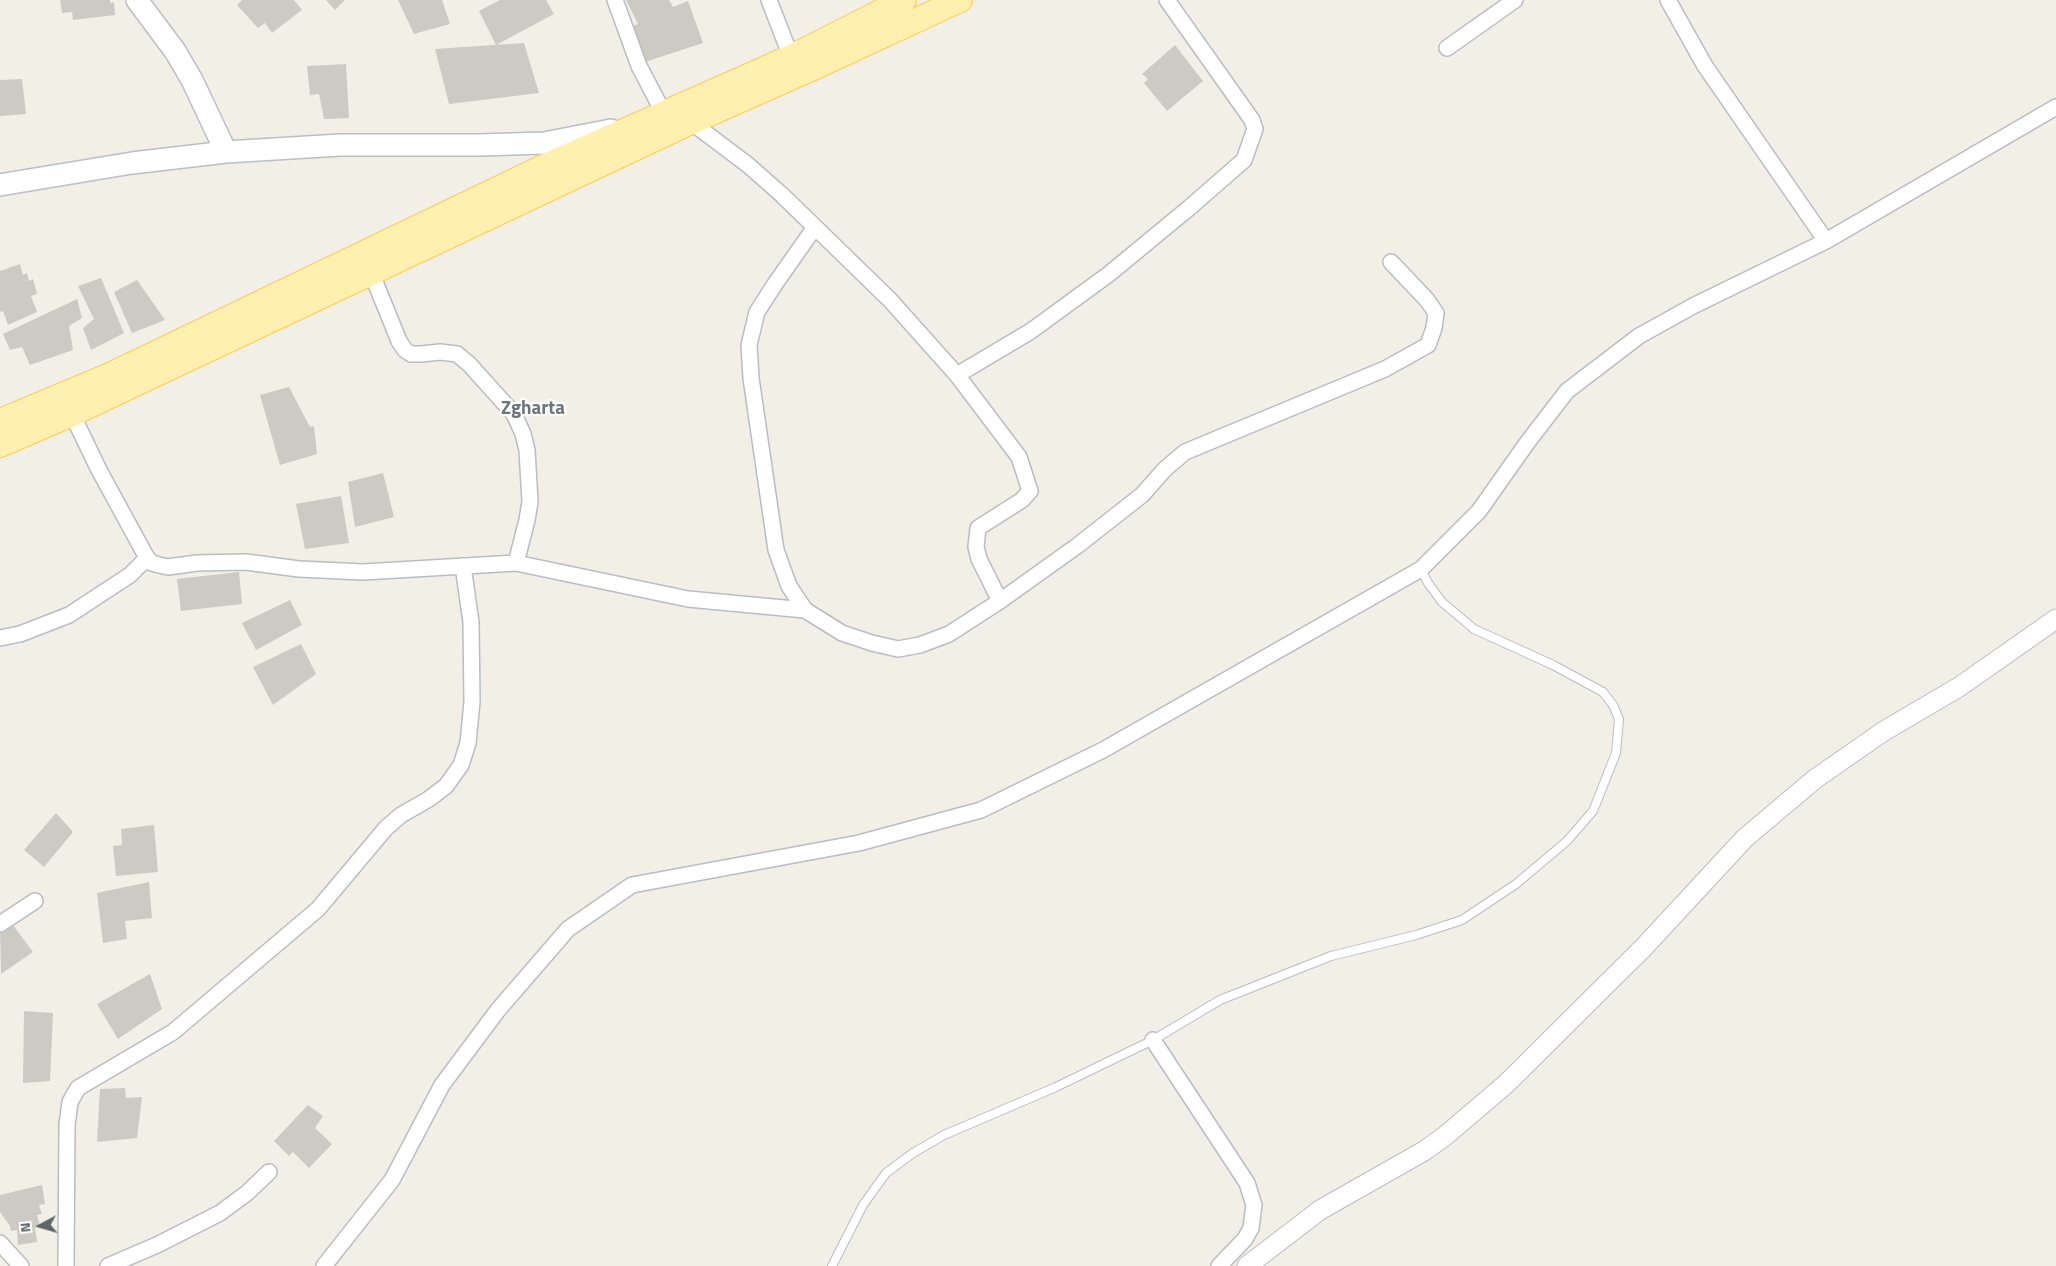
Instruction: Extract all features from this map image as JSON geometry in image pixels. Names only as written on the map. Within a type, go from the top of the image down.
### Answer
[{"type":"main road","points":[[137,0],[175,51],[192,80],[226,152]]},
{"type":"main road","points":[[0,422],[112,374],[543,167],[792,57],[904,0]]},
{"type":"main road","points":[[0,445],[72,414],[691,122],[814,68],[960,0]]},
{"type":"main road","points":[[0,185],[132,163],[226,152],[340,145],[544,143],[571,139],[654,119]]},
{"type":"main road","points":[[543,167],[552,188]]},
{"type":"street","points":[[615,0],[639,66],[654,119]]},
{"type":"street","points":[[769,0],[792,57]]},
{"type":"street","points":[[957,375],[1031,331],[1109,274],[1244,160],[1255,129],[1252,120],[1167,0]]},
{"type":"street","points":[[1447,48],[1514,0]]},
{"type":"street","points":[[1668,0],[1705,66],[1826,241]]},
{"type":"street","points":[[324,1266],[392,1180],[442,1085],[498,1010],[568,930],[632,885],[859,843],[981,810],[1103,750],[1421,569],[1479,511],[1527,443],[1567,391],[1639,336],[1692,306],[1826,241],[2056,107]]},
{"type":"street","points":[[691,122],[748,165],[890,300],[957,375],[1020,457],[1030,491],[1022,500],[978,528],[976,547],[979,559],[1000,602]]},
{"type":"street","points":[[815,228],[757,312],[749,345],[751,378],[776,550],[789,586],[805,610],[842,633],[898,649],[920,645],[949,634],[1000,602],[1077,546],[1142,495],[1164,469],[1185,452],[1385,369],[1428,345],[1434,328],[1436,313],[1427,300],[1391,262]]},
{"type":"street","points":[[371,272],[399,341],[405,350],[411,354],[440,352],[457,354],[469,364],[514,414],[523,434],[526,450],[530,502],[516,563]]},
{"type":"street","points":[[72,414],[99,470],[146,558],[168,567],[197,563],[246,562],[298,570],[363,572],[516,563],[688,599],[805,610]]},
{"type":"street","points":[[0,638],[20,634],[69,615],[130,575],[146,558]]},
{"type":"street","points":[[66,1266],[67,1125],[70,1102],[78,1088],[173,1032],[318,909],[386,828],[401,814],[429,799],[446,786],[461,765],[468,743],[472,702],[471,622],[463,566]]},
{"type":"street","points":[[1247,1266],[1320,1210],[1424,1151],[1445,1136],[1506,1084],[1637,954],[1745,838],[1815,779],[1884,731],[1967,682],[2056,619]]},
{"type":"street","points":[[0,924],[35,901]]},
{"type":"street","points":[[1153,1040],[1247,1183],[1254,1205],[1252,1228],[1245,1239],[1219,1266]]},
{"type":"street","points":[[108,1266],[157,1245],[220,1214],[247,1193],[269,1172]]},
{"type":"street","points":[[0,1243],[20,1266]]},
{"type":"lane","points":[[832,1266],[862,1205],[886,1173],[913,1153],[944,1135],[1056,1087],[1153,1040],[1220,1000],[1289,971],[1331,956],[1416,935],[1462,920],[1516,884],[1566,842],[1593,811],[1616,753],[1619,719],[1613,705],[1603,692],[1553,665],[1474,629],[1442,602],[1428,583],[1421,569]]},
{"type":"building","points":[[60,0],[110,0],[110,3],[114,2],[115,15],[73,20],[72,12],[62,13]]},
{"type":"building","points":[[242,0],[294,0],[302,10],[272,33],[265,23],[258,28],[237,5]]},
{"type":"building","points":[[326,0],[345,0],[335,10]]},
{"type":"building","points":[[398,0],[442,0],[450,24],[414,34]]},
{"type":"building","points":[[500,0],[546,0],[554,14],[496,45],[479,11]]},
{"type":"building","points":[[626,0],[669,0],[673,7],[688,1],[703,43],[645,62],[631,27],[638,24]]},
{"type":"building","points":[[524,43],[539,93],[449,104],[435,49]]},
{"type":"building","points":[[1175,45],[1203,81],[1167,111],[1144,83],[1148,79],[1142,74]]},
{"type":"building","points":[[346,64],[349,118],[324,119],[319,94],[310,95],[307,66]]},
{"type":"building","points":[[22,79],[26,114],[0,116],[0,80]]},
{"type":"building","points":[[20,264],[23,275],[27,273],[29,281],[33,279],[37,294],[31,296],[37,312],[8,325],[3,311],[0,312],[0,271]]},
{"type":"building","points":[[101,278],[124,333],[91,350],[83,328],[94,319],[78,286]]},
{"type":"building","points":[[137,280],[165,320],[132,333],[114,292]]},
{"type":"building","points":[[77,299],[82,318],[69,326],[73,350],[30,365],[22,347],[10,350],[3,334]]},
{"type":"building","points":[[289,387],[310,427],[314,426],[317,454],[280,465],[260,395]]},
{"type":"building","points":[[383,473],[394,517],[355,527],[348,482]]},
{"type":"building","points":[[341,496],[349,543],[305,549],[296,504]]},
{"type":"building","points":[[239,572],[242,604],[181,611],[177,579]]},
{"type":"building","points":[[290,600],[302,625],[256,650],[242,623]]},
{"type":"building","points":[[301,644],[316,674],[273,705],[253,667]]},
{"type":"building","points":[[56,813],[73,832],[44,867],[24,850]]},
{"type":"building","points":[[154,825],[158,872],[116,876],[113,846],[122,845],[121,829]]},
{"type":"building","points":[[149,882],[152,918],[125,921],[127,939],[103,943],[97,893]]},
{"type":"building","points":[[10,921],[33,952],[1,974],[0,928]]},
{"type":"building","points":[[150,974],[162,1009],[118,1039],[97,1004]]},
{"type":"building","points":[[24,1011],[53,1013],[50,1081],[23,1083]]},
{"type":"building","points":[[125,1088],[126,1098],[142,1097],[137,1138],[97,1142],[100,1089]]},
{"type":"building","points":[[308,1105],[323,1116],[315,1128],[332,1144],[309,1168],[293,1152],[289,1156],[274,1141]]},
{"type":"building","points":[[42,1185],[45,1204],[39,1205],[42,1214],[37,1215],[40,1226],[35,1226],[37,1242],[18,1245],[17,1230],[11,1231],[10,1226],[0,1212],[0,1195]]},
{"type":"district","name":"Zgharta","points":[[533,409]]}]
